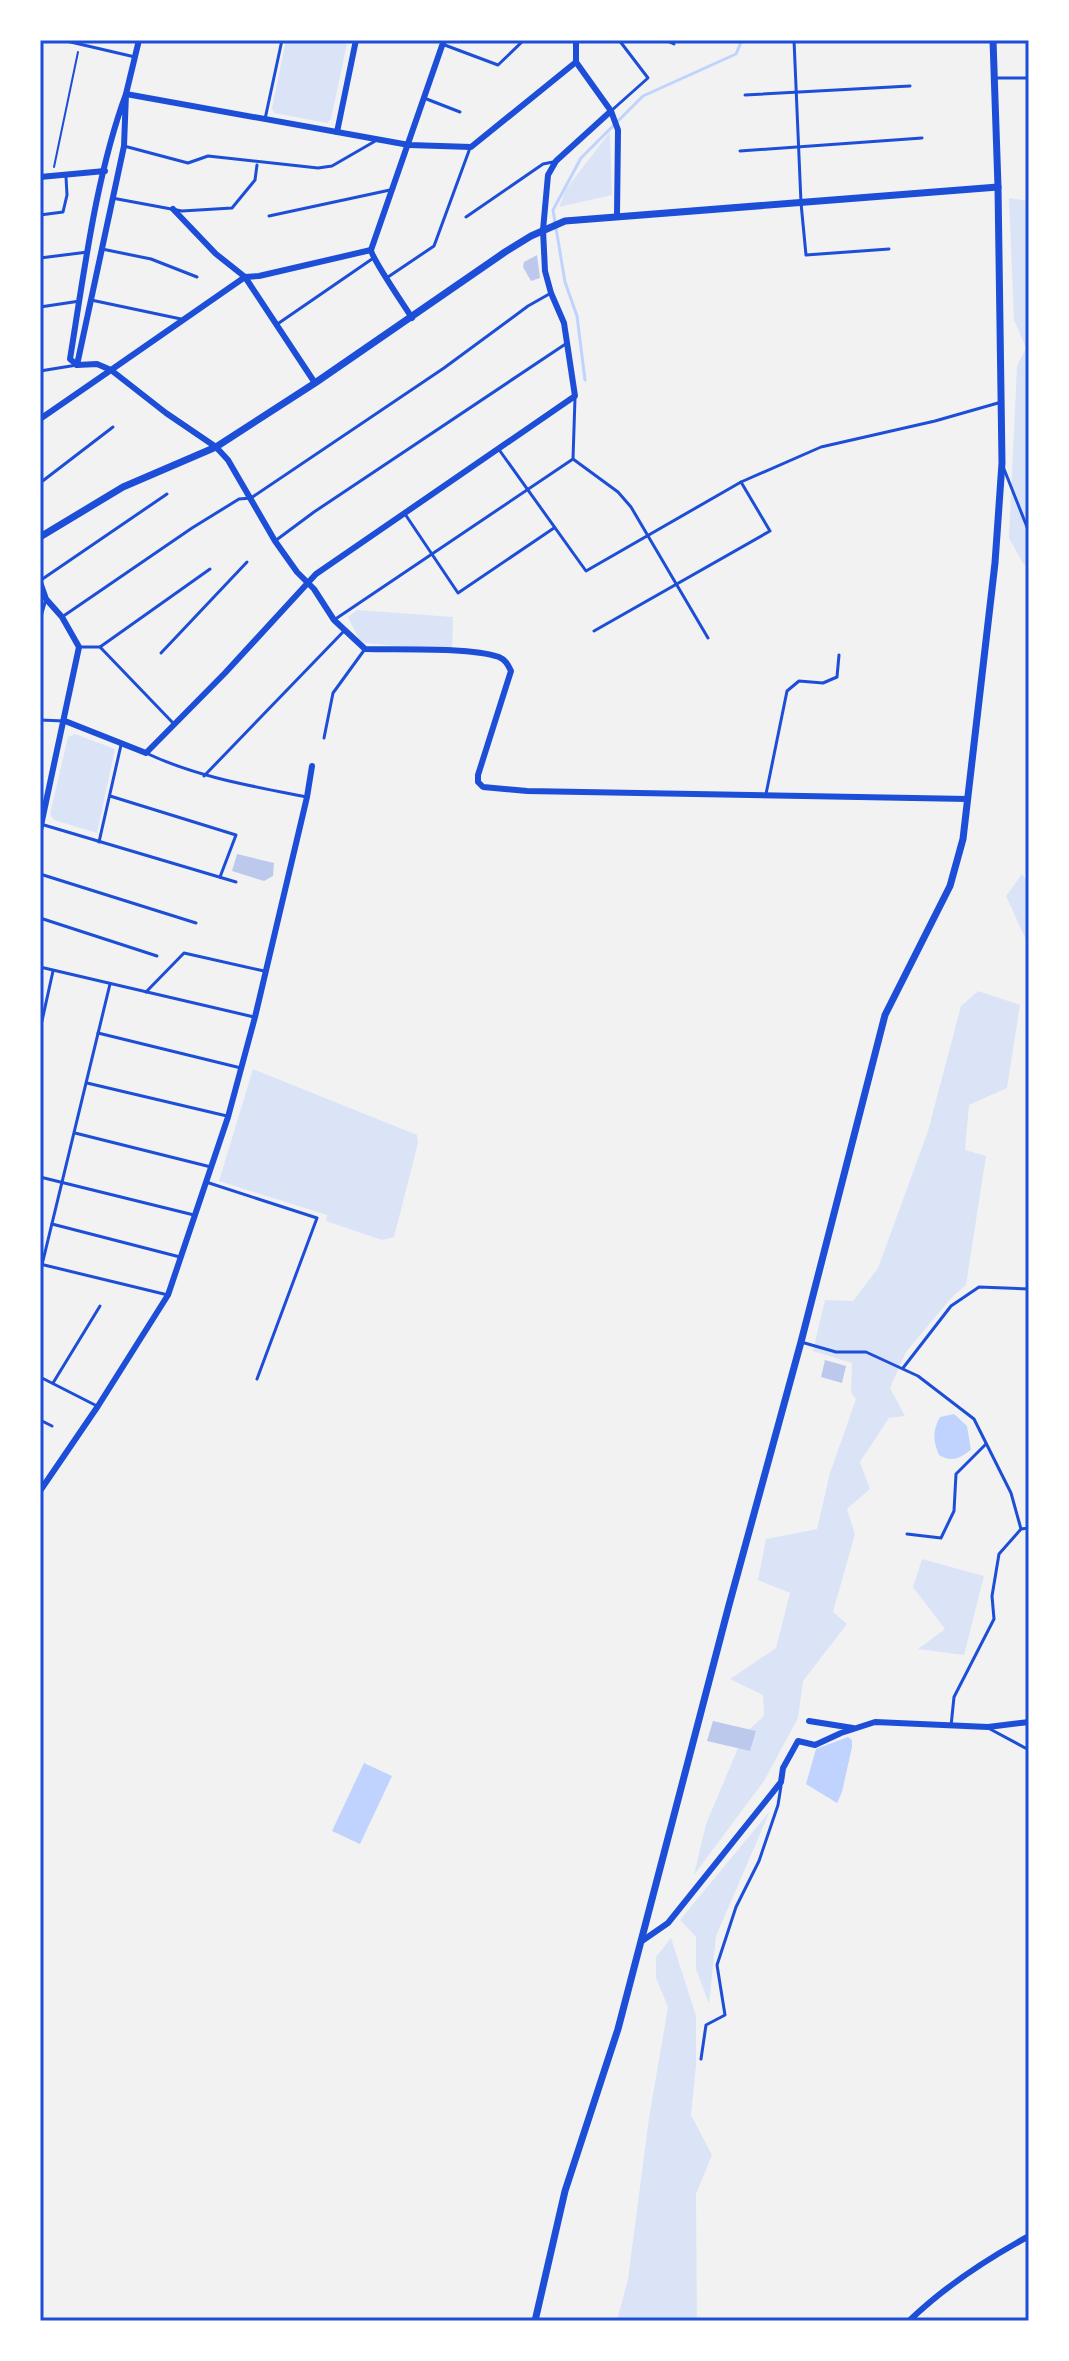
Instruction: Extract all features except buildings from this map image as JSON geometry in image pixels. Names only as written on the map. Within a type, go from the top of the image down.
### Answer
[{"type":"street","points":[[139,40],[126,94],[112,133],[70,359],[77,365],[97,364],[111,370],[216,447],[228,460],[275,541],[334,620],[365,649],[462,652],[499,657],[507,663],[511,671],[478,782],[483,787],[527,791],[968,799]]},
{"type":"street","points":[[337,132],[356,40]]},
{"type":"street","points":[[576,40],[576,62],[611,111],[618,130],[617,215]]},
{"type":"street","points":[[535,2321],[565,2191],[618,2029],[642,1941],[885,1015],[950,886],[963,839],[980,671],[995,563],[1002,463],[993,40]]},
{"type":"street","points":[[412,318],[388,277],[372,259],[371,250],[443,42]]},
{"type":"street","points":[[126,94],[409,145],[471,147],[576,62]]},
{"type":"street","points":[[77,365],[124,146],[126,94]]},
{"type":"street","points":[[65,721],[146,753],[316,574],[575,396],[569,342],[545,271],[543,230],[548,175],[556,161],[611,111]]},
{"type":"street","points":[[40,177],[105,171]]},
{"type":"street","points":[[40,537],[123,487],[216,447],[412,318],[505,252],[565,221],[998,187]]},
{"type":"street","points":[[173,209],[216,254],[245,277],[315,383]]},
{"type":"street","points":[[40,419],[245,277],[371,250]]},
{"type":"street","points":[[40,581],[46,599],[62,617],[79,647],[40,826]]},
{"type":"street","points":[[40,1491],[42,1483],[98,1406],[168,1295],[228,1117],[255,1017],[312,766]]},
{"type":"street","points":[[809,1721],[854,1729]]},
{"type":"street","points":[[642,1941],[668,1923],[781,1782],[783,1768],[798,1741],[815,1745],[875,1722],[988,1727],[1029,1722]]},
{"type":"street","points":[[909,2321],[983,2261],[1029,2236]]},
{"type":"lane","points":[[62,40],[135,57]]},
{"type":"lane","points":[[95,48],[97,40]]},
{"type":"lane","points":[[265,119],[282,40]]},
{"type":"lane","points":[[443,42],[498,65],[524,40]]},
{"type":"lane","points":[[611,111],[648,78],[619,40]]},
{"type":"lane","points":[[665,40],[674,44]]},
{"type":"lane","points":[[794,40],[806,255],[889,249]]},
{"type":"lane","points":[[996,78],[1029,78]]},
{"type":"lane","points":[[745,95],[910,86]]},
{"type":"lane","points":[[424,98],[460,112]]},
{"type":"lane","points":[[740,151],[922,138]]},
{"type":"lane","points":[[124,146],[188,163],[208,156],[318,168],[332,166],[380,139]]},
{"type":"lane","points":[[388,277],[434,246],[471,147]]},
{"type":"lane","points":[[466,217],[543,164],[556,161]]},
{"type":"lane","points":[[112,198],[182,211],[232,208],[255,180],[257,163]]},
{"type":"lane","points":[[40,215],[63,212],[67,195],[66,173]]},
{"type":"lane","points":[[269,216],[394,189]]},
{"type":"lane","points":[[102,249],[151,259],[197,277]]},
{"type":"lane","points":[[40,258],[88,252]]},
{"type":"lane","points":[[276,325],[372,259]]},
{"type":"lane","points":[[62,617],[192,528],[239,499],[251,498],[551,293]]},
{"type":"lane","points":[[91,300],[185,319]]},
{"type":"lane","points":[[40,307],[81,301]]},
{"type":"lane","points":[[275,541],[569,342]]},
{"type":"lane","points":[[40,371],[77,365]]},
{"type":"lane","points":[[573,459],[575,396]]},
{"type":"lane","points":[[499,450],[586,571],[741,482],[821,447],[1002,402]]},
{"type":"lane","points":[[40,483],[113,427]]},
{"type":"lane","points":[[334,620],[573,459]]},
{"type":"lane","points":[[573,459],[618,492],[649,536],[708,638]]},
{"type":"lane","points":[[1002,463],[1029,532]]},
{"type":"lane","points":[[594,631],[770,531],[741,482]]},
{"type":"lane","points":[[40,581],[167,494]]},
{"type":"lane","points":[[405,514],[458,593],[554,528]]},
{"type":"lane","points":[[161,653],[247,562]]},
{"type":"lane","points":[[79,647],[100,647],[210,569]]},
{"type":"lane","points":[[40,620],[46,599]]},
{"type":"lane","points":[[204,776],[344,631]]},
{"type":"lane","points":[[100,647],[175,725]]},
{"type":"lane","points":[[324,738],[333,693],[365,649]]},
{"type":"lane","points":[[766,794],[787,691],[799,681],[823,683],[837,677],[839,655]]},
{"type":"lane","points":[[40,720],[65,721]]},
{"type":"lane","points":[[99,842],[121,745]]},
{"type":"lane","points":[[146,753],[179,769],[204,776],[307,797]]},
{"type":"lane","points":[[110,796],[236,835],[220,878]]},
{"type":"lane","points":[[40,826],[236,882]]},
{"type":"lane","points":[[40,874],[196,923]]},
{"type":"lane","points":[[40,918],[157,956]]},
{"type":"lane","points":[[146,992],[184,953],[265,971]]},
{"type":"lane","points":[[40,967],[255,1017]]},
{"type":"lane","points":[[40,1030],[53,971]]},
{"type":"lane","points":[[40,1273],[110,984]]},
{"type":"lane","points":[[98,1033],[241,1068]]},
{"type":"lane","points":[[87,1083],[228,1117]]},
{"type":"lane","points":[[75,1133],[211,1167]]},
{"type":"lane","points":[[40,1177],[194,1215]]},
{"type":"lane","points":[[206,1182],[317,1218],[257,1379]]},
{"type":"lane","points":[[52,1224],[180,1257]]},
{"type":"lane","points":[[41,1264],[168,1295]]},
{"type":"lane","points":[[903,1368],[951,1306],[979,1287],[1029,1289]]},
{"type":"lane","points":[[53,1383],[100,1306]]},
{"type":"lane","points":[[801,1342],[836,1352],[866,1352],[903,1368],[974,1419],[1011,1493],[1021,1529]]},
{"type":"lane","points":[[40,1377],[98,1406]]},
{"type":"lane","points":[[40,1420],[52,1426]]},
{"type":"lane","points":[[907,1534],[941,1538],[954,1511],[956,1474],[986,1444]]},
{"type":"lane","points":[[951,1726],[954,1697],[994,1619],[992,1596],[999,1554],[1021,1529],[1029,1528]]},
{"type":"lane","points":[[988,1727],[1029,1750]]},
{"type":"lane","points":[[701,2059],[706,2025],[725,2015],[717,1965],[720,1952],[736,1907],[764,1847],[778,1805],[781,1782]]},
{"type":"path","points":[[53,176],[80,45]]},
{"type":"shaded area","points":[[286,40],[327,40],[347,44],[331,119],[327,123],[274,113],[272,108]]},
{"type":"shaded area","points":[[610,132],[612,195],[559,207],[566,189]]},
{"type":"shaded area","points":[[1009,198],[1029,201],[1029,564],[1024,565],[1009,538],[1017,366],[1026,348],[1014,320]]},
{"type":"shaded area","points":[[357,610],[453,617],[452,651],[360,641],[348,617]]},
{"type":"shaded area","points":[[75,734],[115,749],[97,833],[54,820],[50,814],[68,737]]},
{"type":"shaded area","points":[[1022,874],[1029,884],[1029,967],[1026,964],[1027,942],[1006,896]]},
{"type":"shaded area","points":[[978,991],[1020,1005],[1007,1088],[969,1105],[965,1150],[986,1156],[966,1285],[952,1297],[906,1352],[890,1388],[905,1416],[889,1418],[860,1462],[870,1489],[847,1509],[855,1534],[833,1612],[847,1624],[803,1681],[798,1718],[764,1781],[694,1875],[706,1824],[744,1734],[764,1716],[763,1695],[730,1679],[776,1648],[790,1593],[758,1580],[766,1539],[817,1529],[830,1473],[856,1399],[851,1392],[852,1363],[813,1351],[825,1300],[853,1301],[878,1268],[928,1131],[961,1006]]},
{"type":"shaded area","points":[[253,1069],[417,1135],[418,1143],[394,1237],[382,1240],[326,1221],[327,1215],[219,1181]]},
{"type":"shaded area","points":[[922,1559],[984,1576],[964,1655],[918,1649],[945,1629],[913,1587]]},
{"type":"shaded area","points":[[770,1811],[716,1936],[709,2004],[696,1969],[696,1937],[680,1920]]},
{"type":"shaded area","points":[[671,1938],[696,2016],[696,2066],[691,2115],[712,2155],[696,2194],[697,2321],[617,2321],[628,2279],[649,2118],[668,2007],[656,1978],[656,1957]]},
{"type":"water","points":[[954,1414],[967,1426],[971,1450],[948,1459],[939,1455],[935,1432],[940,1417]]},
{"type":"water","points":[[848,1737],[852,1740],[852,1747],[837,1803],[806,1784],[816,1749]]},
{"type":"water","points":[[364,1763],[392,1776],[360,1844],[332,1831]]},
{"type":"waterway","points":[[585,380],[577,316],[565,282],[553,210],[581,158],[643,96],[736,54],[742,40]]}]
